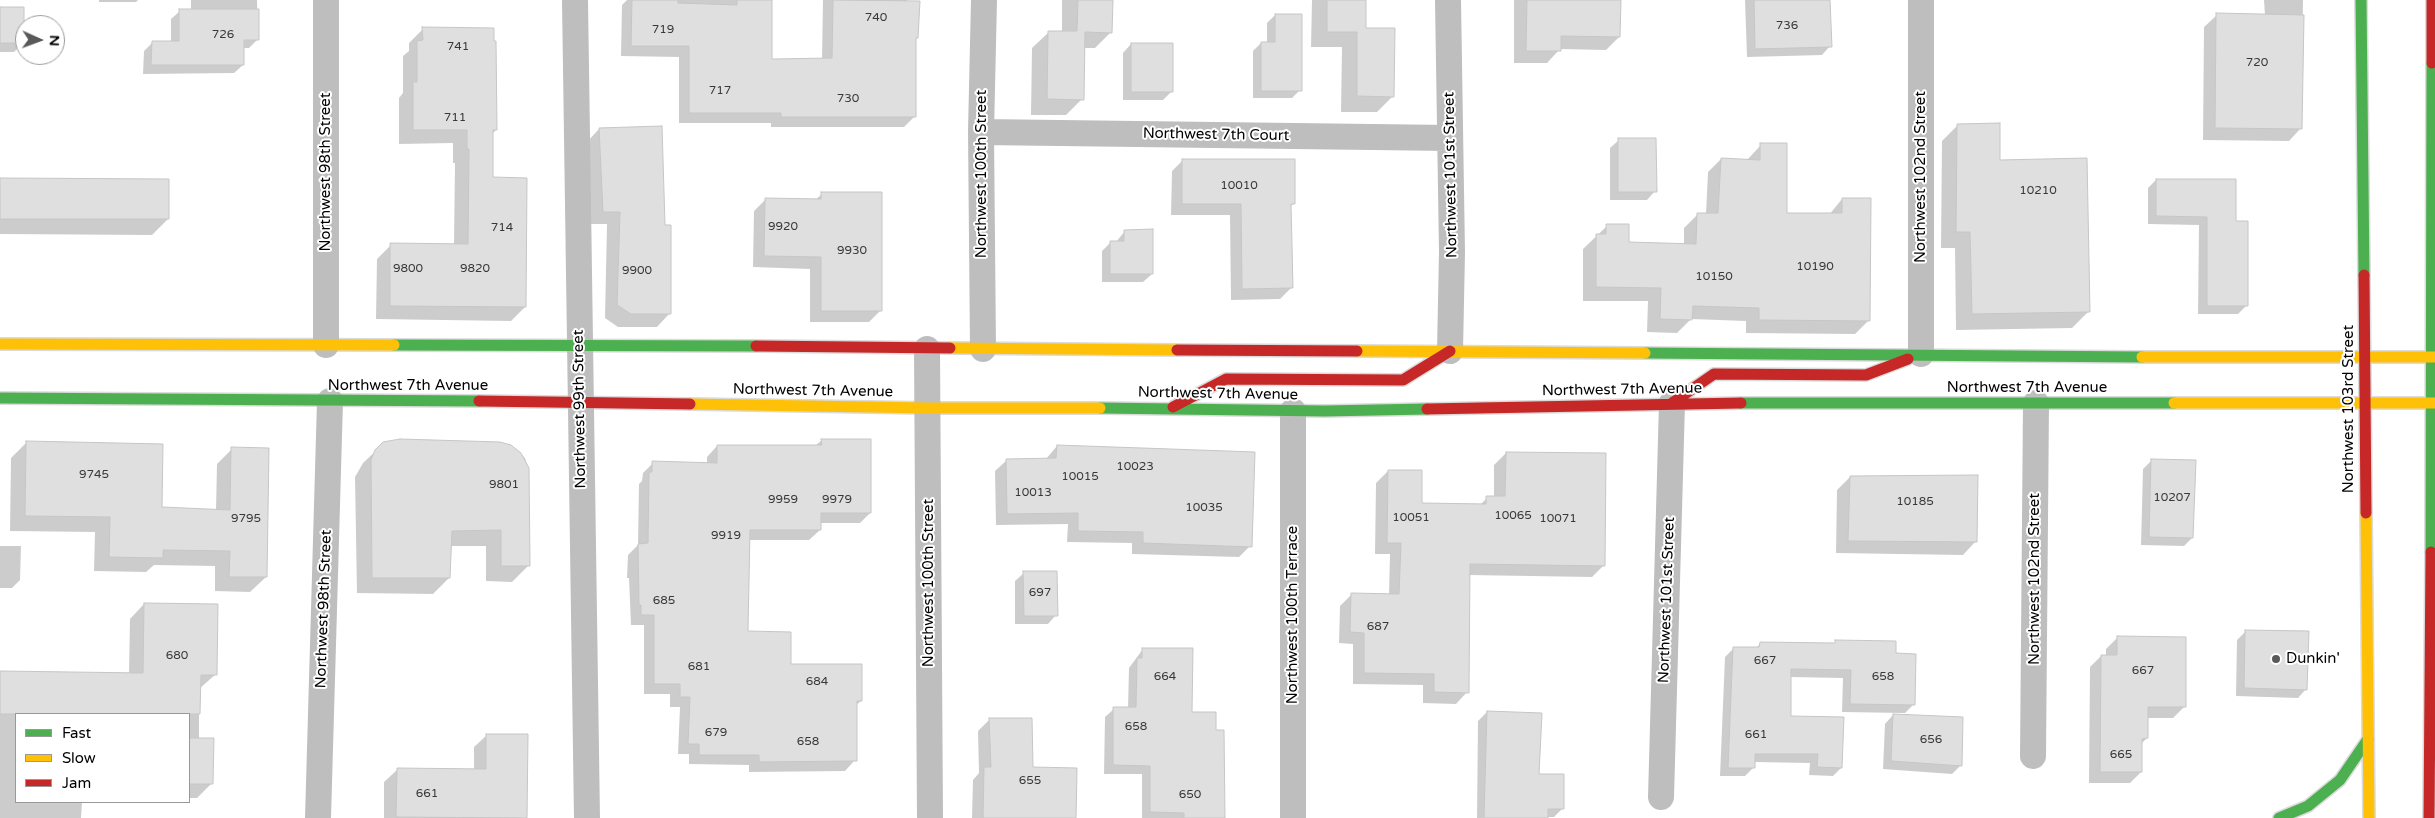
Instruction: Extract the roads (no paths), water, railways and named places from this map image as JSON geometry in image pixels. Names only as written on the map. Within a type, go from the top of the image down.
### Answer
[{"type":"main road","name":"Northwest 103rd Street","points":[[2361,0],[2369,818]]},
{"type":"main road","points":[[2429,818],[2432,753],[2434,403],[2432,0]]},
{"type":"main road","name":"Northwest 7th Avenue","points":[[0,344],[579,345],[927,349],[2434,357]]},
{"type":"main road","points":[[1171,408],[1226,379],[1403,380],[1450,351]]},
{"type":"main road","points":[[1672,404],[1714,374],[1866,375],[1921,354]]},
{"type":"main road","name":"Northwest 7th Avenue","points":[[0,398],[580,402],[928,408],[1171,408],[1294,411],[1672,404],[2434,403]]},
{"type":"main road","points":[[2279,818],[2308,806],[2340,780],[2368,739]]},
{"type":"street","name":"Northwest 98th Street","points":[[326,0],[326,345]]},
{"type":"street","name":"Northwest 99th Street","points":[[575,0],[587,818]]},
{"type":"street","name":"Northwest 100th Street","points":[[983,349],[981,132],[984,0]]},
{"type":"street","name":"Northwest 101st Street","points":[[1448,0],[1450,351]]},
{"type":"street","name":"Northwest 102nd Street","points":[[1921,0],[1921,354]]},
{"type":"street","name":"Northwest 7th Court","points":[[981,132],[1450,138]]},
{"type":"street","name":"Northwest 100th Street","points":[[927,349],[930,818]]},
{"type":"street","name":"Northwest 98th Street","points":[[318,818],[330,401]]},
{"type":"street","name":"Northwest 102nd Street","points":[[2033,756],[2036,403]]},
{"type":"street","name":"Northwest 101st Street","points":[[1661,797],[1672,404]]},
{"type":"street","name":"Northwest 100th Terrace","points":[[1292,818],[1294,411]]},
{"type":"place","name":"Dunkin'","points":[[2276,659]]}]
